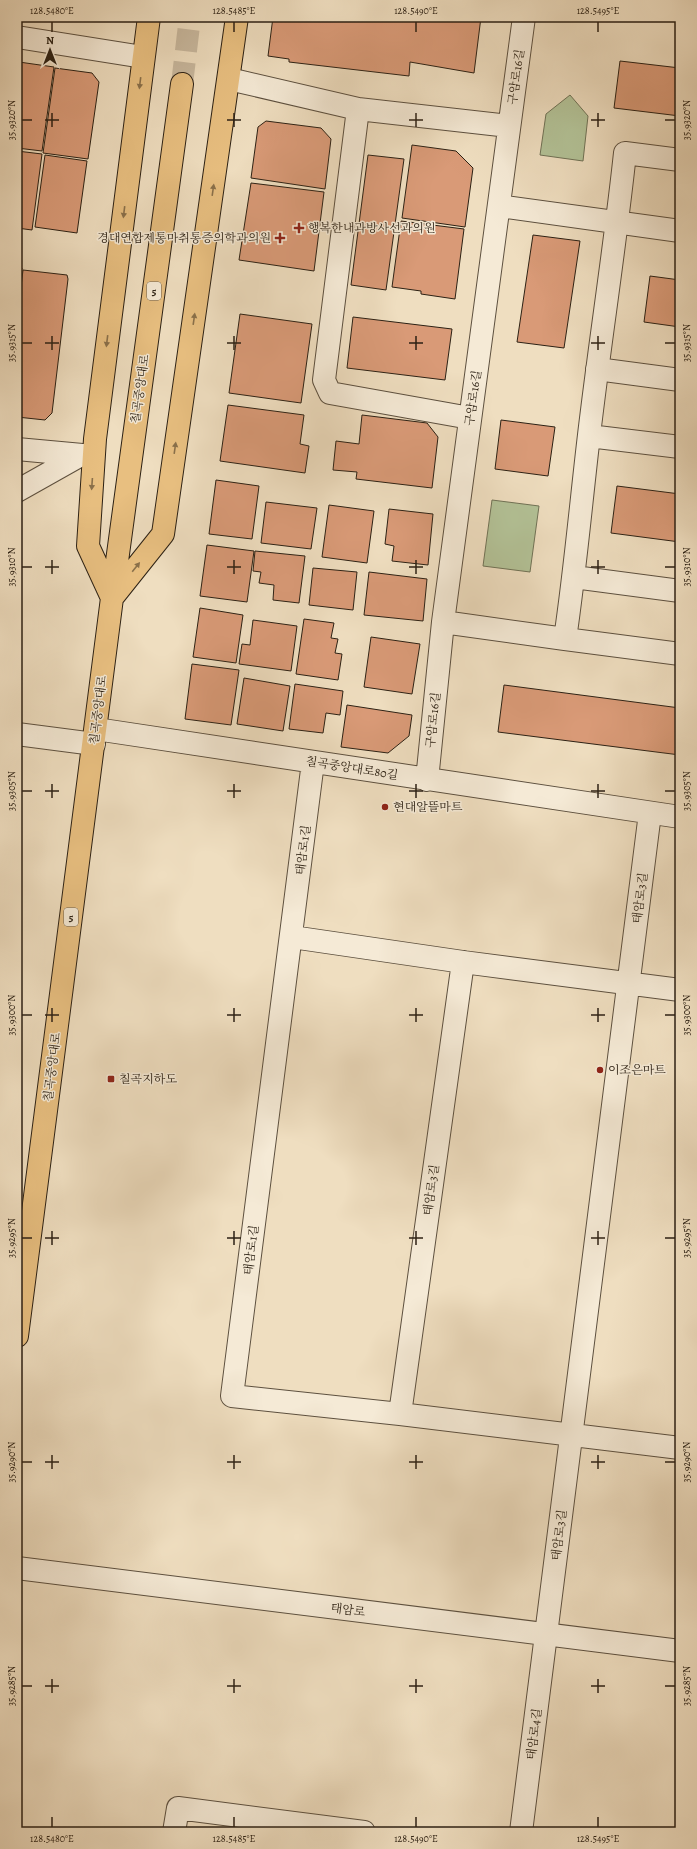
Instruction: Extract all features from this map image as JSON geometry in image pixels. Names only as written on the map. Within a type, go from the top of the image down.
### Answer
[{"type":"main road","points":[[149,17],[87,455],[88,546],[112,598],[163,534],[237,17]]},
{"type":"main road","name":"칠곡중앙대로","points":[[17,1336],[112,598],[182,84]]},
{"type":"street","name":"구암로16길","points":[[427,780],[443,622],[524,17]]},
{"type":"street","points":[[17,37],[143,57]]},
{"type":"street","points":[[229,79],[358,109],[509,126]]},
{"type":"street","points":[[358,109],[324,380],[330,394],[470,418]]},
{"type":"street","points":[[566,639],[597,369],[618,223],[625,153],[680,160]]},
{"type":"street","points":[[498,206],[680,231]]},
{"type":"street","points":[[597,369],[680,380]]},
{"type":"street","points":[[589,436],[680,447]]},
{"type":"street","points":[[17,449],[87,455]]},
{"type":"street","points":[[17,491],[87,455]]},
{"type":"street","points":[[574,577],[680,591]]},
{"type":"street","points":[[443,622],[680,654]]},
{"type":"street","name":"칠곡중앙대로80길","points":[[17,734],[95,737],[313,762],[680,817]]},
{"type":"street","name":"태암로1길","points":[[313,762],[292,937],[232,1396],[400,1414]]},
{"type":"street","name":"태암로3길","points":[[546,1635],[630,983],[650,813]]},
{"type":"street","points":[[292,937],[463,962],[680,990]]},
{"type":"street","name":"태암로3길","points":[[400,1414],[463,962]]},
{"type":"street","points":[[400,1414],[680,1448]]},
{"type":"street","name":"태암로","points":[[17,1568],[546,1635],[680,1650]]},
{"type":"street","name":"태암로4길","points":[[521,1832],[546,1635]]},
{"type":"street","points":[[174,1832],[178,1808],[364,1832]]},
{"type":"green space","points":[[570,95],[588,116],[583,161],[540,155],[546,114]]},
{"type":"green space","points":[[492,500],[539,506],[530,572],[483,566]]},
{"type":"building","points":[[273,17],[481,17],[474,73],[410,62],[409,76],[289,62],[289,59],[268,56]]},
{"type":"building","points":[[620,61],[680,68],[680,116],[614,108]]},
{"type":"building","points":[[19,62],[54,67],[42,151],[17,148],[17,64]]},
{"type":"building","points":[[55,68],[92,73],[99,82],[88,159],[43,153]]},
{"type":"building","points":[[266,121],[321,128],[331,139],[325,189],[251,178],[258,127]]},
{"type":"building","points":[[412,145],[456,151],[473,168],[465,227],[402,218]]},
{"type":"building","points":[[17,151],[42,154],[32,230],[17,228]]},
{"type":"building","points":[[45,155],[87,161],[77,233],[35,227]]},
{"type":"building","points":[[368,155],[404,159],[386,290],[351,285]]},
{"type":"building","points":[[251,183],[324,192],[314,271],[239,260]]},
{"type":"building","points":[[401,221],[464,229],[455,299],[421,294],[421,291],[392,287]]},
{"type":"building","points":[[533,235],[580,241],[564,348],[517,342]]},
{"type":"building","points":[[17,267],[22,268],[17,306]]},
{"type":"building","points":[[23,270],[67,275],[68,279],[52,413],[45,420],[17,417],[17,320]]},
{"type":"building","points":[[650,276],[680,280],[680,327],[644,322]]},
{"type":"building","points":[[240,314],[312,324],[301,403],[229,393]]},
{"type":"building","points":[[353,317],[452,329],[445,380],[347,368]]},
{"type":"building","points":[[228,405],[304,415],[300,444],[309,446],[305,473],[220,461]]},
{"type":"building","points":[[362,415],[427,423],[438,437],[432,488],[356,479],[357,472],[333,470],[336,441],[359,444]]},
{"type":"building","points":[[501,420],[555,427],[548,476],[495,469]]},
{"type":"building","points":[[216,480],[259,486],[252,539],[209,534]]},
{"type":"building","points":[[617,486],[680,494],[680,542],[611,533]]},
{"type":"building","points":[[266,502],[317,508],[311,549],[261,543]]},
{"type":"building","points":[[329,505],[374,511],[367,563],[322,557]]},
{"type":"building","points":[[389,509],[433,514],[428,565],[392,561],[394,546],[385,544]]},
{"type":"building","points":[[207,545],[254,551],[247,602],[200,596]]},
{"type":"building","points":[[255,551],[305,556],[299,603],[273,600],[274,585],[259,583],[261,572],[253,571]]},
{"type":"building","points":[[313,568],[357,572],[353,610],[309,605]]},
{"type":"building","points":[[369,572],[427,579],[423,621],[364,615]]},
{"type":"building","points":[[200,608],[243,615],[236,663],[193,657]]},
{"type":"building","points":[[304,619],[334,623],[331,638],[338,639],[335,653],[342,654],[338,680],[296,674]]},
{"type":"building","points":[[253,620],[297,626],[291,671],[239,664],[242,644],[250,645]]},
{"type":"building","points":[[371,637],[420,644],[412,694],[364,687]]},
{"type":"building","points":[[192,664],[239,670],[231,725],[185,719]]},
{"type":"building","points":[[244,678],[290,686],[283,731],[237,724]]},
{"type":"building","points":[[295,684],[343,691],[340,715],[326,713],[323,733],[289,729]]},
{"type":"building","points":[[504,685],[680,708],[680,755],[498,732]]},
{"type":"building","points":[[347,705],[412,715],[409,736],[388,753],[341,747]]},
{"type":"tunnel","points":[[182,84],[190,17]]},
{"type":"place","name":"행복한내과방사선과의원","points":[[299,228]]},
{"type":"place","name":"경대연합제통마취통증의학과의원","points":[[280,238]]},
{"type":"place","name":"현대알뜰마트","points":[[385,807]]},
{"type":"place","name":"이조은마트","points":[[600,1070]]},
{"type":"place","name":"칠곡지하도","points":[[111,1079]]}]
